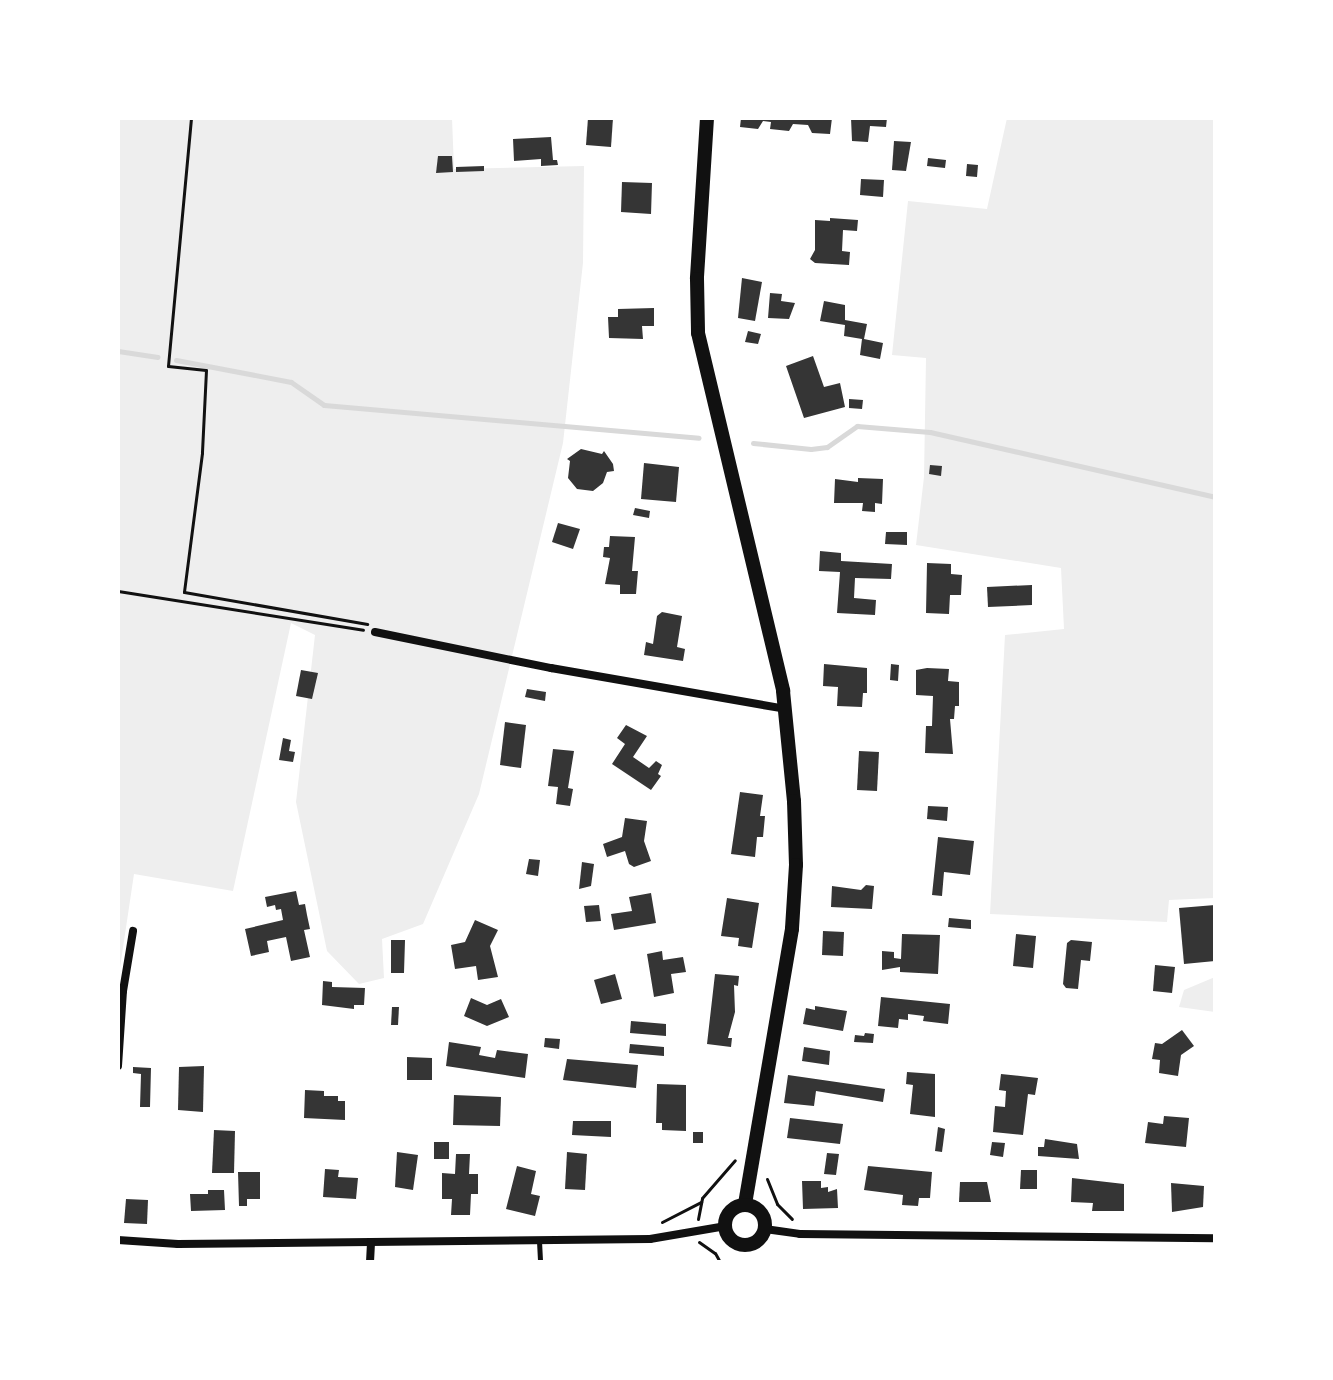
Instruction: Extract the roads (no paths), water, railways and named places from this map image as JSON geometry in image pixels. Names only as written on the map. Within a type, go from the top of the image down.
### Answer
[{"type":"main road","points":[[707,118],[697,279],[698,333],[785,709],[794,816],[793,916],[745,1205]]},
{"type":"main road","points":[[745,1205],[761,1213],[765,1229],[759,1240],[748,1245],[730,1238],[726,1226],[729,1214],[745,1205]]},
{"type":"main road","points":[[747,1262],[748,1245]]},
{"type":"street","points":[[375,629],[551,668],[785,709]]},
{"type":"street","points":[[118,1066],[123,991],[133,931]]},
{"type":"street","points":[[118,1240],[178,1244],[650,1239],[726,1226]]},
{"type":"street","points":[[765,1229],[800,1234],[1215,1238]]},
{"type":"street","points":[[370,1262],[371,1242]]},
{"type":"lane","points":[[539,1240],[540,1262]]},
{"type":"waterway","points":[[118,351],[158,357]]},
{"type":"waterway","points":[[176,360],[291,382],[324,405],[699,438]]},
{"type":"waterway","points":[[753,443],[811,449],[827,447],[857,426],[930,432],[1215,497]]}]
